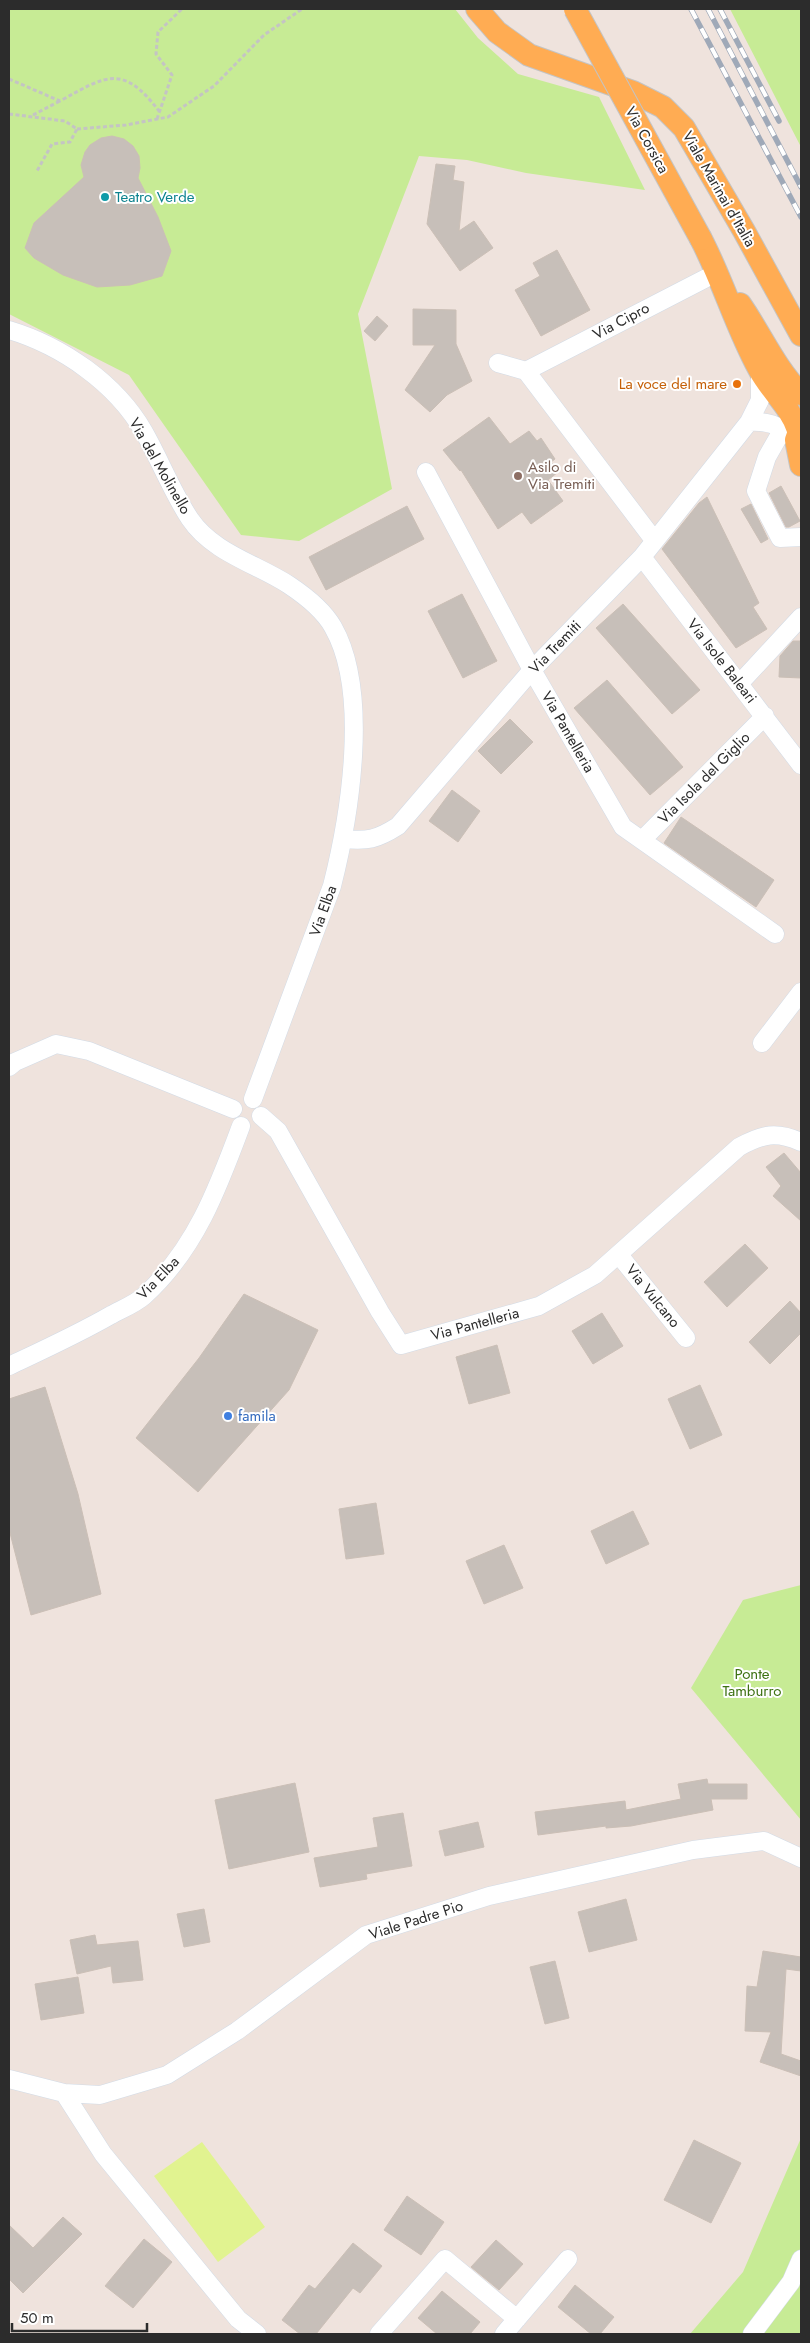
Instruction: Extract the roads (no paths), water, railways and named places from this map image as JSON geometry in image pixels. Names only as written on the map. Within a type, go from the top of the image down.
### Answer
[{"type":"main road","name":"Viale Marinai d'Italia","points":[[477,9],[497,32],[529,55],[633,92],[662,107],[684,128],[744,231],[801,335]]},
{"type":"main road","name":"Via Corsica","points":[[575,9],[718,272],[796,384]]},
{"type":"main road","name":"Via Corsica","points":[[718,272],[741,332],[760,370],[792,413],[801,465]]},
{"type":"street","name":"Via Cipro","points":[[526,371],[718,272]]},
{"type":"street","name":"Via del Molinello","points":[[9,330],[24,334],[68,357],[110,388],[143,430],[190,520],[211,542],[290,586],[315,606],[332,626],[349,664],[353,710],[351,792],[338,862]]},
{"type":"street","points":[[498,363],[526,371],[654,540]]},
{"type":"street","name":"Via Tremiti","points":[[343,839],[363,841],[379,838],[398,826],[532,670],[642,557],[750,422],[760,400],[760,370]]},
{"type":"street","points":[[750,422],[768,421],[795,431],[767,457],[756,491],[780,538],[801,537]]},
{"type":"street","name":"Via Pantelleria","points":[[426,472],[532,670],[623,826],[775,934]]},
{"type":"street","name":"Via Isole Baleari","points":[[642,557],[801,765]]},
{"type":"street","points":[[739,684],[801,617]]},
{"type":"street","name":"Via Isola del Giglio","points":[[642,840],[765,716]]},
{"type":"street","name":"Via Elba","points":[[253,1100],[332,886],[338,862]]},
{"type":"street","points":[[762,1043],[801,992]]},
{"type":"street","points":[[9,1067],[15,1062],[56,1044],[89,1051],[233,1109]]},
{"type":"street","points":[[241,1100],[253,1100],[258,1103],[261,1116],[254,1125],[241,1126],[236,1122],[233,1109],[241,1100]]},
{"type":"street","name":"Via Pantelleria","points":[[261,1116],[278,1131],[400,1345],[539,1306],[595,1275],[739,1147],[760,1136],[784,1135],[801,1142]]},
{"type":"street","name":"Via Elba","points":[[9,1366],[78,1334],[143,1297],[173,1266],[196,1233],[224,1173],[241,1126]]},
{"type":"street","name":"Via Vulcano","points":[[619,1255],[686,1338]]},
{"type":"street","name":"Viale Padre Pio","points":[[9,2079],[64,2093],[100,2094],[167,2075],[237,2031],[366,1936],[489,1896],[693,1850],[764,1841],[801,1858]]},
{"type":"street","points":[[64,2093],[103,2154],[238,2319],[257,2334]]},
{"type":"street","points":[[379,2334],[445,2259],[517,2319]]},
{"type":"street","points":[[504,2334],[568,2259]]},
{"type":"street","points":[[752,2334],[792,2282],[801,2259]]},
{"type":"railway","points":[[691,9],[801,217]]},
{"type":"railway","points":[[708,9],[801,187]]},
{"type":"railway","points":[[720,9],[779,121]]},
{"type":"place","name":"Teatro Verde","points":[[105,197]]},
{"type":"place","name":"La voce del mare","points":[[737,384]]},
{"type":"place","name":"Asilo di Via Tremiti","points":[[518,476]]},
{"type":"place","name":"famila","points":[[228,1416]]},
{"type":"park label","name":"Ponte Tamburro","points":[[752,1682]]}]
